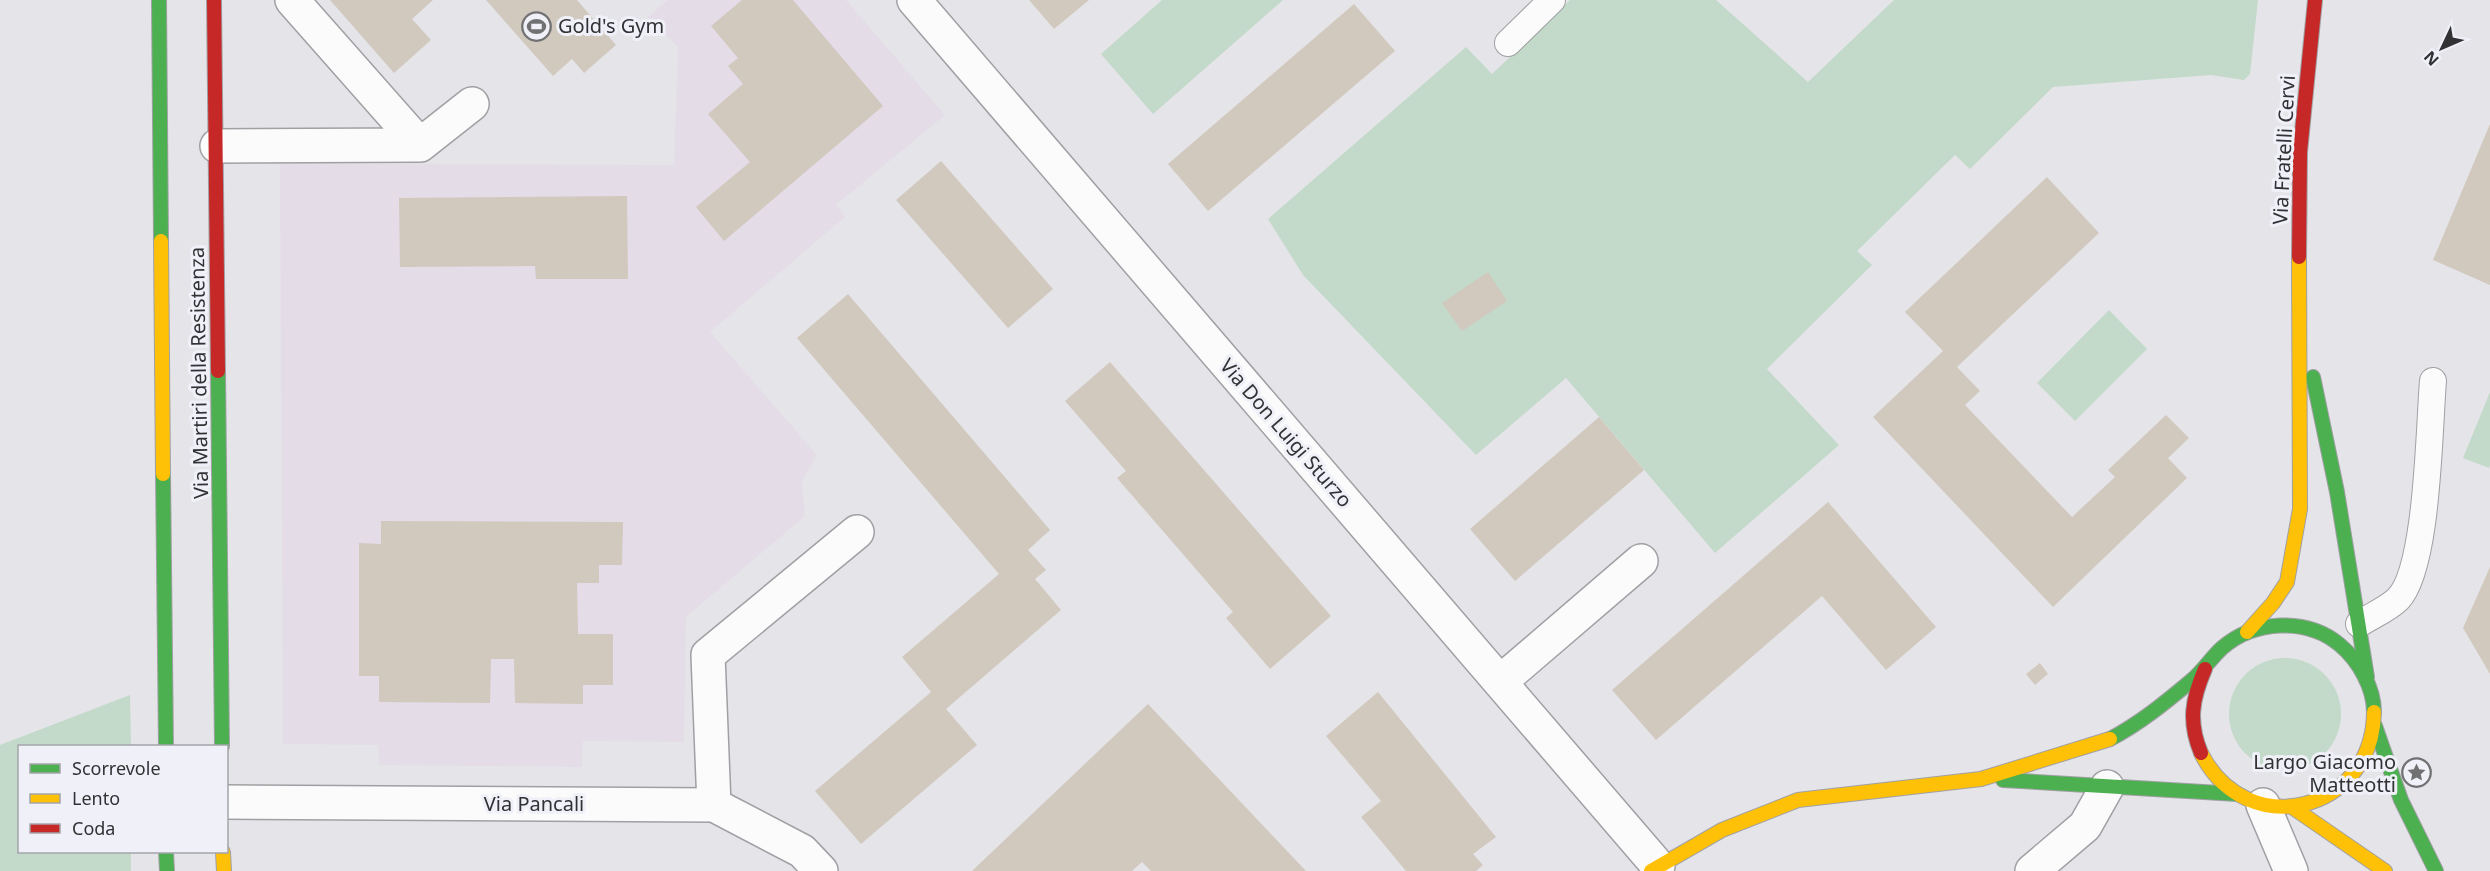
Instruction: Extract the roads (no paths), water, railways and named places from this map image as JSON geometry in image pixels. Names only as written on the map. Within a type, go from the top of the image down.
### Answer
[{"type":"street","name":"Via Martiri della Resistenza","points":[[159,0],[165,745]]},
{"type":"street","name":"Via Martiri della Resistenza","points":[[214,0],[222,745]]},
{"type":"street","points":[[292,0],[420,145]]},
{"type":"street","name":"Via Don Luigi Sturzo","points":[[914,0],[1500,682],[1655,869]]},
{"type":"street","name":"Via Fratelli Cervi","points":[[2298,302],[2300,152],[2315,0]]},
{"type":"street","points":[[217,146],[420,145],[472,104]]},
{"type":"street","points":[[1655,869],[1722,830],[1798,800],[1981,779],[2192,790],[2264,802],[2316,801],[2338,789],[2356,772],[2368,750],[2374,726],[2374,702],[2368,680],[2337,492],[2298,302]]},
{"type":"street","points":[[1981,779],[2112,738],[2205,669],[2223,647],[2247,632],[2288,582],[2300,509],[2298,302]]},
{"type":"street","points":[[714,805],[708,655],[857,532]]},
{"type":"street","points":[[1500,682],[1641,561]]},
{"type":"street","points":[[2247,632],[2275,625],[2303,627],[2330,637],[2352,656],[2368,680]]},
{"type":"street","points":[[2205,669],[2194,696],[2192,724],[2199,752],[2215,776],[2385,871]]},
{"type":"street","points":[[2374,726],[2390,776],[2415,834],[2436,871]]},
{"type":"street","points":[[2032,871],[2085,826],[2107,787]]},
{"type":"street","name":"Via Pancali","points":[[228,802],[714,805],[802,851],[821,871]]},
{"type":"street","points":[[2264,802],[2291,871]]},
{"type":"street","points":[[166,853],[167,871]]},
{"type":"street","points":[[223,853],[224,871]]},
{"type":"lane","points":[[1508,43],[1552,0]]},
{"type":"lane","points":[[2359,624],[2398,598],[2412,574],[2422,531],[2433,381]]},
{"type":"place","name":"Gold's Gym","points":[[537,26]]},
{"type":"place","name":"Largo Giacomo Matteotti","points":[[2417,773]]}]
